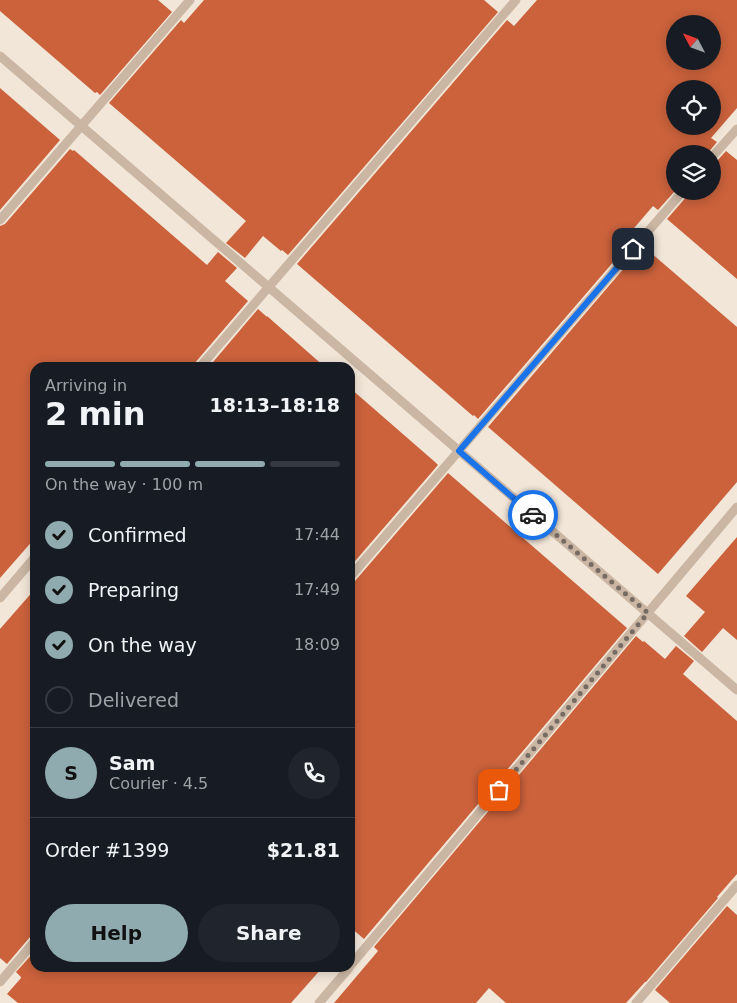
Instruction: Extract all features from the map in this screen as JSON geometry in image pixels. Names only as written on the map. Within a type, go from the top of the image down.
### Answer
[{"type":"lane","points":[[0,220],[190,0]]},
{"type":"lane","points":[[204,362],[516,0]]},
{"type":"lane","points":[[0,56],[737,690]]},
{"type":"lane","points":[[721,147],[737,129]]},
{"type":"lane","points":[[355,571],[675,200]]},
{"type":"lane","points":[[355,960],[737,507]]},
{"type":"lane","points":[[0,598],[30,563]]},
{"type":"lane","points":[[636,1003],[737,885]]},
{"type":"lane","points":[[0,982],[30,947]]},
{"type":"lane","points":[[319,1003],[345,972]]},
{"type":"building","points":[[0,0],[158,0],[172,12],[100,95],[97,92],[95,93],[0,11]]},
{"type":"building","points":[[204,0],[484,0],[498,12],[288,255],[263,236],[245,258],[226,243],[246,221],[109,103],[181,20],[184,23]]},
{"type":"building","points":[[537,0],[737,0],[737,108],[721,126],[721,80],[666,80],[666,135],[714,135],[711,138],[717,142],[714,145],[666,145],[667,200],[658,210],[653,206],[629,234],[634,238],[478,419],[297,264],[507,20],[514,26]]},
{"type":"building","points":[[0,88],[60,140],[0,210]]},
{"type":"building","points":[[70,149],[74,150],[207,265],[218,252],[237,268],[225,281],[248,301],[196,362],[30,362],[30,544],[0,578],[0,226],[5,224]]},
{"type":"building","points":[[726,151],[737,160],[737,279],[667,219],[684,200],[721,200],[721,157]]},
{"type":"building","points":[[643,246],[737,327],[737,482],[658,574],[488,427]]},
{"type":"building","points":[[258,309],[319,362],[213,362]]},
{"type":"building","points":[[355,392],[438,465],[355,561]]},
{"type":"building","points":[[448,473],[627,628],[364,939],[355,931],[355,581]]},
{"type":"building","points":[[737,537],[737,640],[723,628],[702,652],[684,636],[705,612],[686,596]]},
{"type":"building","points":[[30,595],[30,937],[7,964],[0,958],[0,629]]},
{"type":"building","points":[[636,636],[665,659],[676,646],[694,661],[683,674],[737,721],[737,874],[718,898],[626,1003],[506,1003],[489,988],[476,1003],[334,1003],[378,951],[374,947]]},
{"type":"building","points":[[727,906],[737,915],[737,1003],[670,1003],[655,990]]},
{"type":"building","points":[[30,957],[30,972],[318,972],[291,1003],[18,1003],[7,994],[21,978],[16,972]]},
{"type":"way so far","points":[[499,790],[648,613],[533,515]]},
{"type":"route","points":[[533,515],[459,451],[633,249]]}]
